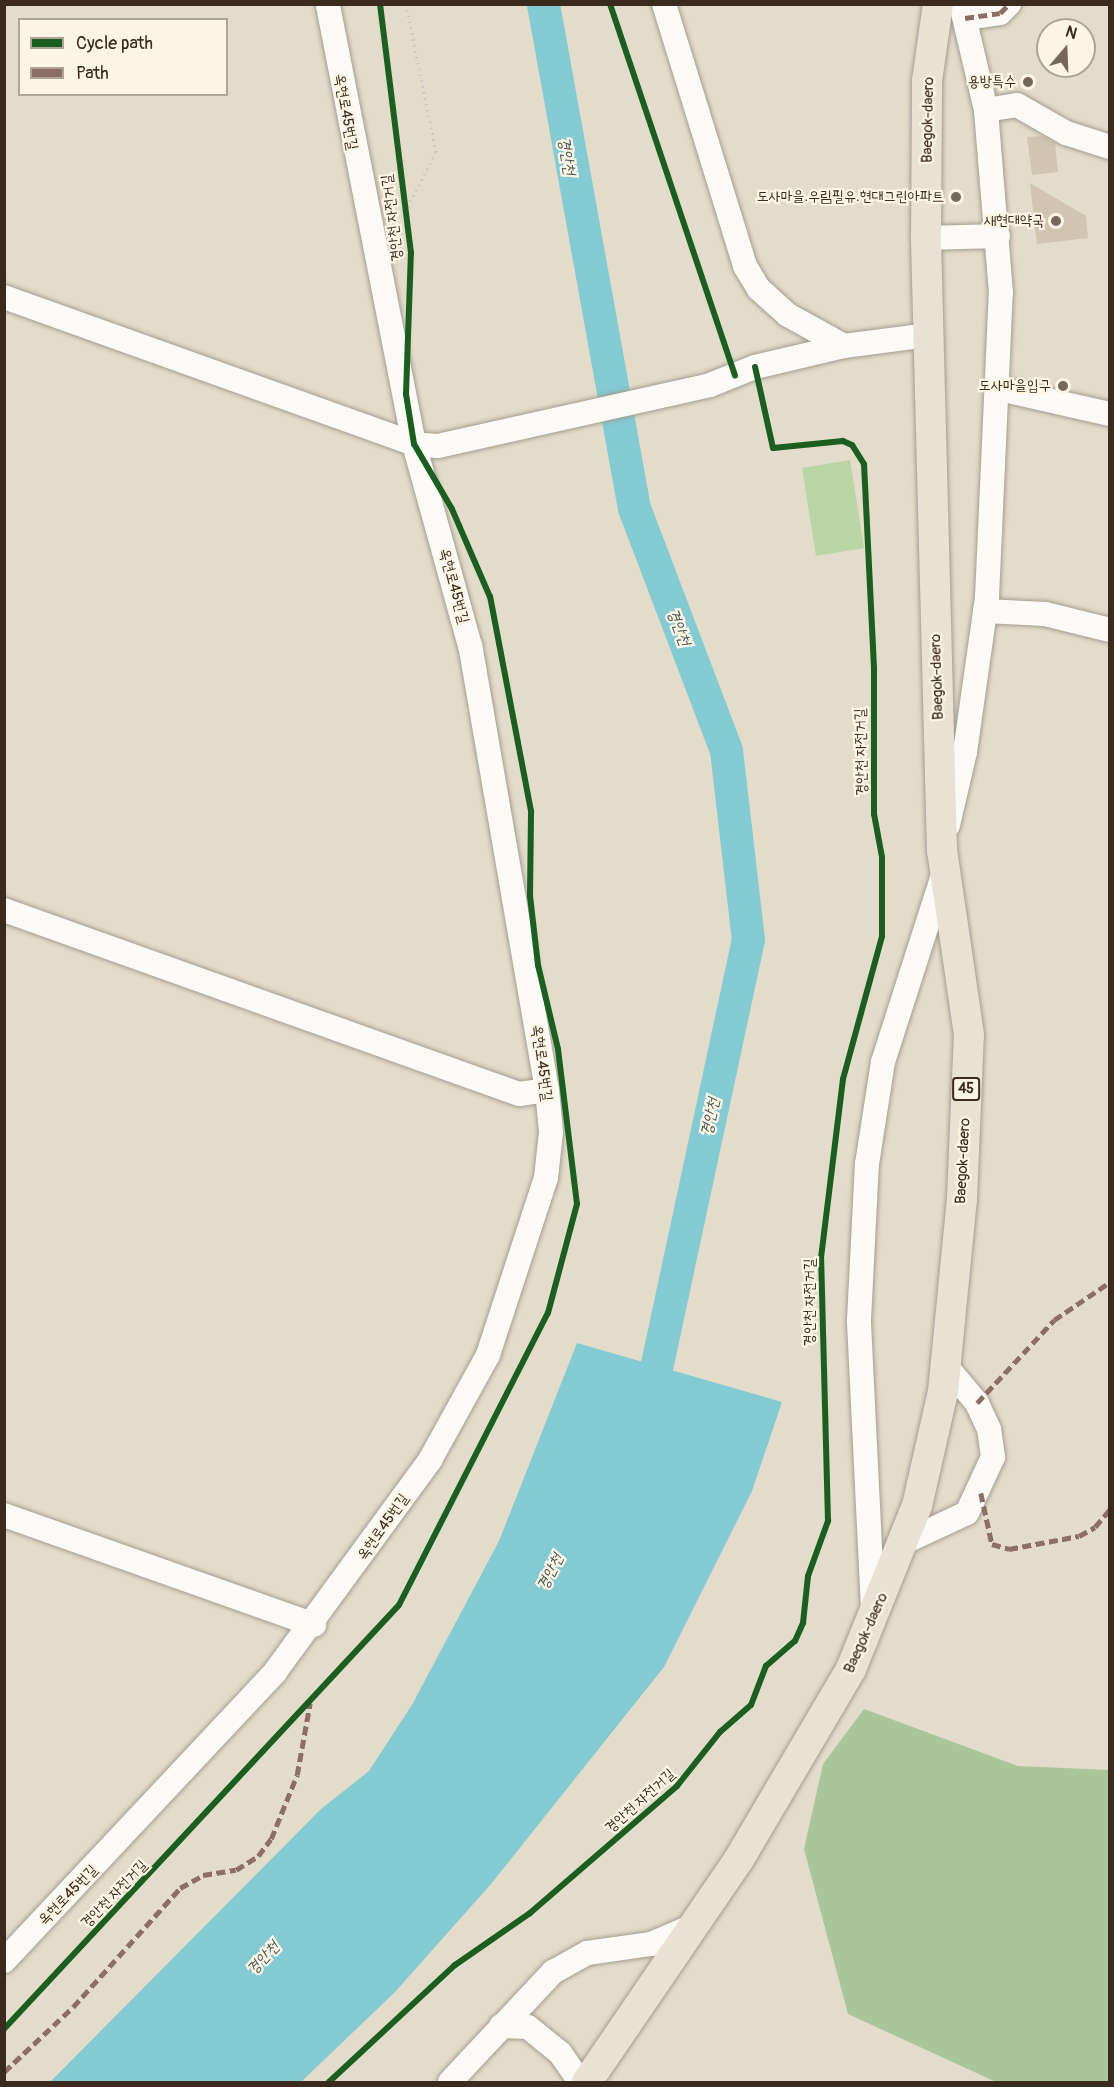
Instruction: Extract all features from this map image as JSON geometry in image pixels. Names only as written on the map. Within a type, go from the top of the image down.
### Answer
[{"type":"main road","name":"Baegok-daero","points":[[587,2082],[693,1926],[791,1774],[874,1618],[905,1542],[933,1448],[946,1366],[962,1199],[969,1035],[943,863],[927,335],[927,81],[938,4]]},
{"type":"street","name":"옥현로45번길","points":[[4,1961],[314,1625],[430,1460],[488,1355],[546,1178],[551,1132],[547,1090],[470,646],[414,444],[328,4]]},
{"type":"street","points":[[664,4],[745,266],[759,289],[788,315],[844,346]]},
{"type":"street","points":[[874,1618],[859,1320],[867,1164],[883,1062],[943,863],[965,752],[985,611],[999,389],[998,236],[986,110],[963,11],[1000,13],[1009,4]]},
{"type":"street","points":[[986,110],[1017,105],[1066,134],[1110,147]]},
{"type":"street","points":[[926,238],[998,236]]},
{"type":"street","points":[[4,297],[414,444],[438,446],[485,433],[710,386],[755,367],[844,346],[927,335]]},
{"type":"street","points":[[999,389],[1110,414]]},
{"type":"street","points":[[985,611],[1045,614],[1110,630]]},
{"type":"street","points":[[4,910],[519,1094],[547,1090]]},
{"type":"street","points":[[905,1542],[967,1513],[993,1457],[989,1429],[977,1403],[946,1366]]},
{"type":"street","points":[[4,1515],[314,1625]]},
{"type":"street","points":[[450,2082],[554,1972],[587,1953],[651,1944],[693,1926]]},
{"type":"street","points":[[501,2026],[528,2026],[560,2052],[580,2082]]},
{"type":"path","points":[[405,212],[436,152],[406,4]]},
{"type":"green space","points":[[850,460],[864,548],[816,556],[802,468]]},
{"type":"green space","points":[[864,1709],[1018,1766],[1109,1770],[1109,2082],[996,2082],[848,2014],[804,1849],[823,1764]]},
{"type":"water","points":[[577,1343],[782,1402],[752,1491],[664,1667],[491,1884],[395,1992],[301,2082],[50,2082],[321,1809],[369,1771],[413,1703],[499,1541]]},
{"type":"building","points":[[1042,136],[1055,143],[1058,172],[1032,175],[1027,137]]},
{"type":"building","points":[[1030,183],[1086,216],[1088,238],[1037,244]]},
{"type":"waterway","name":"경안천","points":[[543,4],[634,508],[726,750],[748,939],[656,1369],[637,1406]]},
{"type":"marked path","points":[[965,18],[1000,13],[1009,4]]},
{"type":"marked path","points":[[977,1403],[1054,1320],[1110,1282]]},
{"type":"marked path","points":[[981,1493],[992,1544],[1009,1549],[1079,1536],[1095,1527],[1110,1509]]},
{"type":"marked path","points":[[4,2072],[73,2007],[180,1888],[203,1875],[236,1870],[258,1856],[271,1839],[297,1775],[310,1703]]},
{"type":"cycle path","name":"경안천 자전거길","points":[[4,2029],[399,1605],[548,1313],[577,1204],[558,1049],[538,965],[530,896],[531,811],[490,597],[452,509],[414,444],[406,394],[411,253],[380,4]]},
{"type":"cycle path","points":[[610,4],[735,376]]},
{"type":"cycle path","name":"경안천 자전거길","points":[[329,2082],[455,1965],[530,1913],[677,1786],[720,1732],[751,1705],[766,1666],[795,1641],[803,1623],[808,1576],[828,1521],[821,1258],[843,1079],[882,936],[882,857],[874,814],[874,668],[864,464],[852,445],[843,441],[773,448],[755,367]]},
{"type":"place","name":"용방특수","points":[[1028,82]]},
{"type":"place","name":"도사마을.우림필유.현대그린아파트","points":[[956,197]]},
{"type":"place","name":"새현대약국","points":[[1056,221]]},
{"type":"place","name":"도사마을입구","points":[[1063,386]]}]
